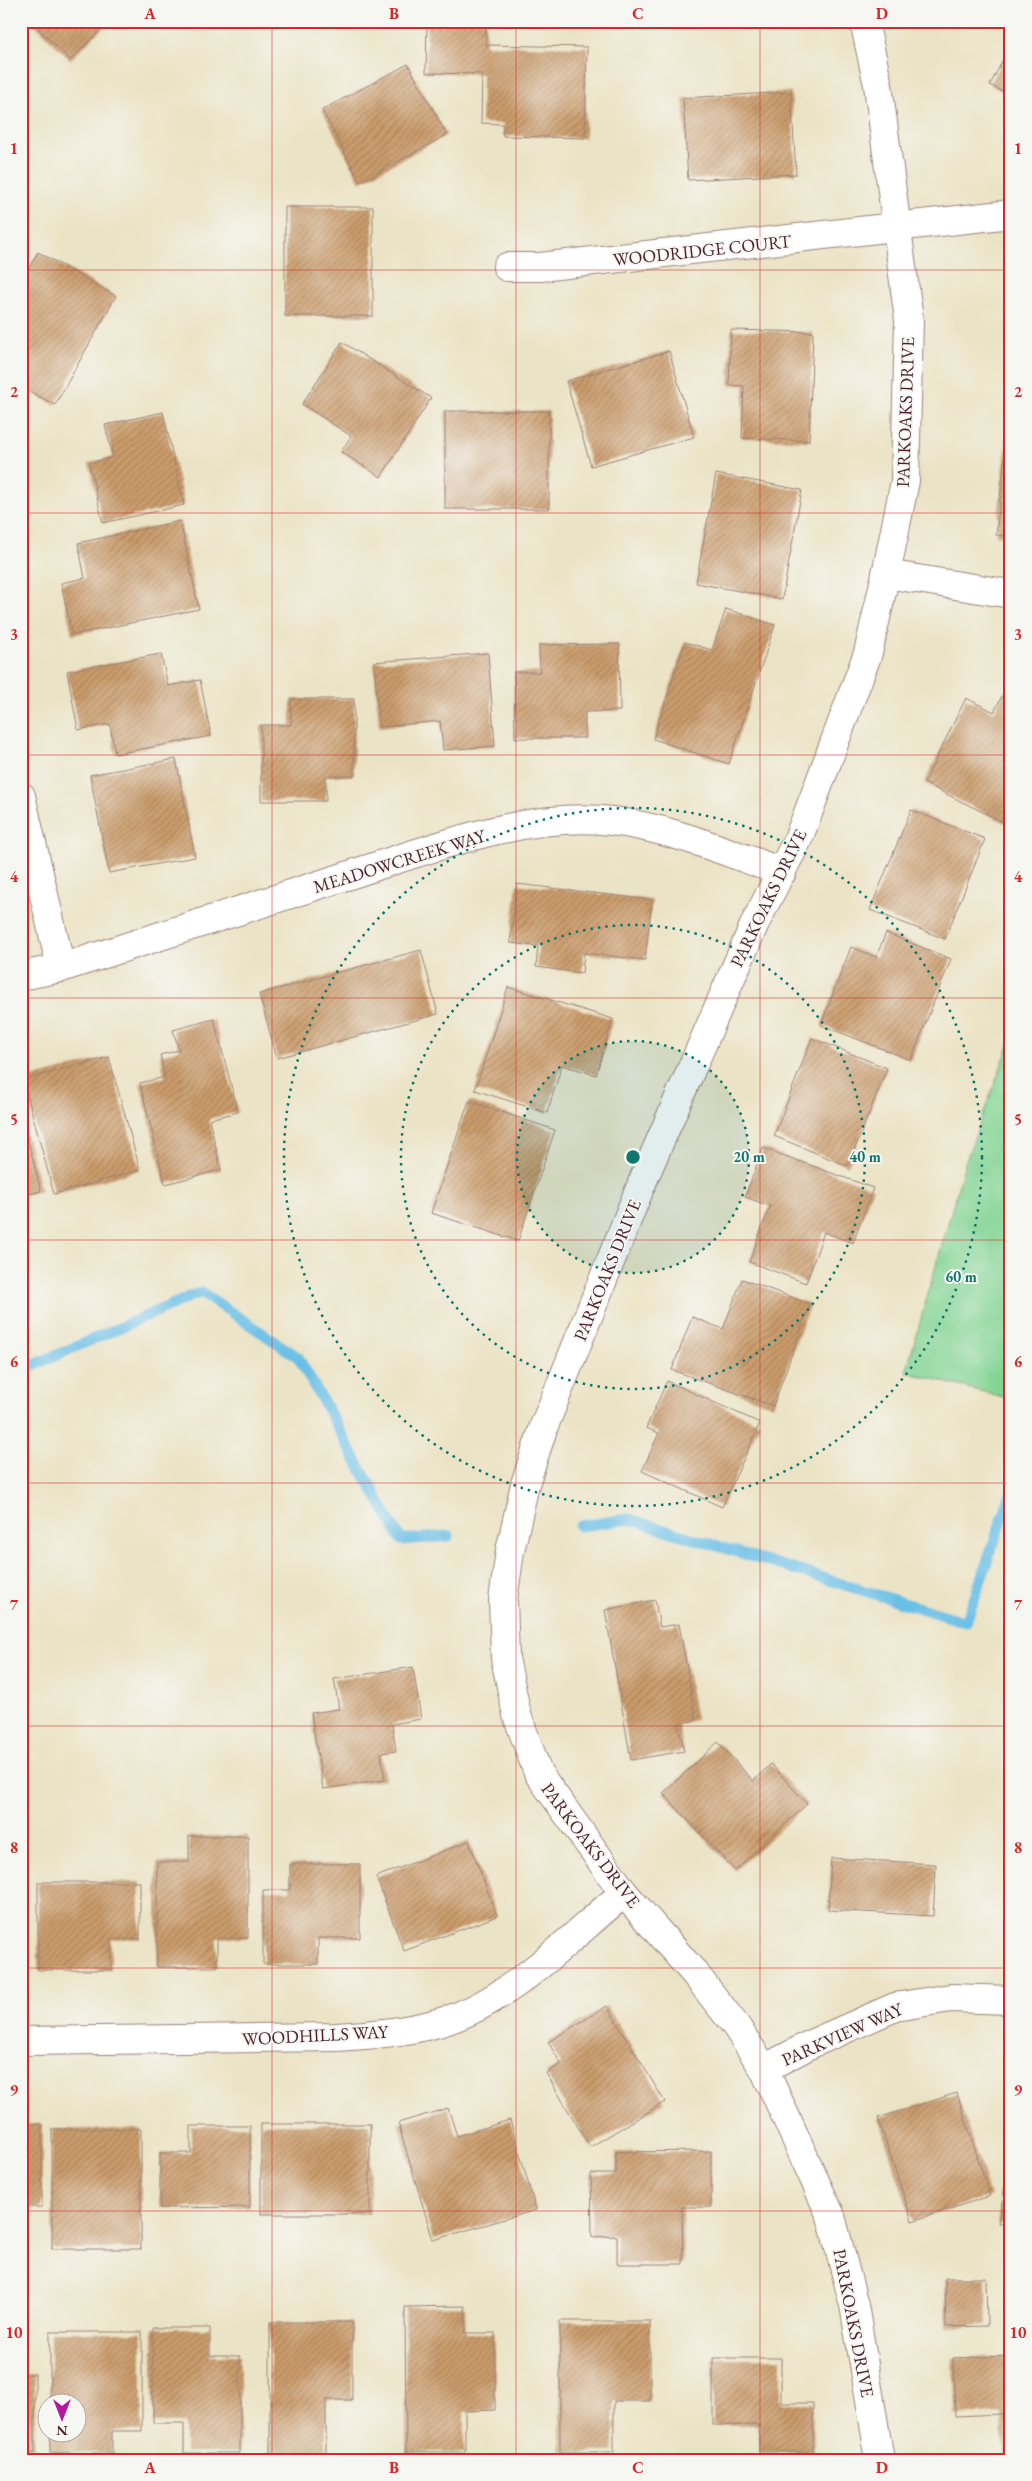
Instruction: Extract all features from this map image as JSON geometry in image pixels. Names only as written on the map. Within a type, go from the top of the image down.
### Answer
[{"type":"street","name":"PARKOAKS DRIVE","points":[[864,21],[878,85],[908,320],[905,481],[868,653],[799,837],[755,923],[648,1169],[548,1416],[525,1484],[510,1551],[503,1600],[504,1658],[517,1715],[538,1773],[624,1893],[696,1974],[736,2026],[764,2069],[831,2216],[854,2305],[880,2460]]},
{"type":"street","name":"WOODRIDGE COURT","points":[[507,267],[540,267],[896,229],[1011,214]]},
{"type":"street","points":[[886,574],[1011,594]]},
{"type":"street","points":[[21,796],[61,968]]},
{"type":"street","name":"MEADOWCREEK WAY","points":[[21,976],[61,968],[433,848],[507,828],[557,821],[611,821],[654,829],[782,872]]},
{"type":"street","name":"WOODHILLS WAY","points":[[21,2041],[336,2037],[380,2034],[442,2022],[493,1998],[537,1968],[624,1893]]},
{"type":"street","name":"PARKVIEW WAY","points":[[764,2069],[811,2044],[895,2008],[922,2001],[950,1998],[1011,2000]]},
{"type":"green space","points":[[1011,1040],[1011,1399],[906,1372],[965,1163]]},
{"type":"building","points":[[31,21],[110,21],[70,60]]},
{"type":"building","points":[[427,21],[486,21],[486,45],[587,47],[585,138],[503,136],[503,124],[481,123],[482,74],[426,73]]},
{"type":"building","points":[[1011,44],[1011,96],[990,85]]},
{"type":"building","points":[[408,64],[447,135],[360,182],[322,110]]},
{"type":"building","points":[[791,92],[796,174],[688,180],[683,98]]},
{"type":"building","points":[[285,207],[373,207],[373,316],[285,316]]},
{"type":"building","points":[[38,252],[116,296],[55,405],[21,387],[21,361],[25,355],[21,353],[21,282]]},
{"type":"building","points":[[1008,285],[1011,285],[1011,391],[1007,391]]},
{"type":"building","points":[[731,330],[813,332],[809,441],[742,438],[744,386],[729,385]]},
{"type":"building","points":[[342,342],[431,398],[381,477],[341,452],[351,436],[302,404]]},
{"type":"building","points":[[669,351],[694,437],[591,466],[566,381]]},
{"type":"building","points":[[445,411],[549,411],[549,509],[445,509]]},
{"type":"building","points":[[163,412],[184,505],[103,523],[89,463],[113,457],[105,425]]},
{"type":"building","points":[[1009,420],[1011,420],[1011,537],[996,535]]},
{"type":"building","points":[[716,474],[802,490],[782,599],[696,583]]},
{"type":"building","points":[[180,521],[199,609],[72,635],[61,583],[85,578],[78,543]]},
{"type":"building","points":[[726,609],[775,625],[729,764],[653,739],[685,642],[712,650]]},
{"type":"building","points":[[619,644],[620,711],[585,712],[585,738],[515,738],[514,672],[540,672],[539,645]]},
{"type":"building","points":[[488,653],[495,746],[443,750],[440,721],[379,727],[374,662]]},
{"type":"building","points":[[161,654],[168,686],[200,680],[211,736],[115,754],[110,724],[78,730],[67,671]]},
{"type":"building","points":[[1004,692],[1011,696],[1011,810],[1005,823],[924,783],[966,698],[994,712]]},
{"type":"building","points":[[291,699],[354,699],[354,776],[326,776],[326,801],[261,801],[261,725],[291,725]]},
{"type":"building","points":[[176,759],[195,857],[109,873],[90,775]]},
{"type":"building","points":[[911,810],[985,839],[945,939],[870,910]]},
{"type":"building","points":[[517,884],[652,900],[645,960],[584,953],[582,973],[536,967],[538,946],[510,943]]},
{"type":"building","points":[[886,933],[951,959],[911,1060],[821,1025],[851,947],[876,957]]},
{"type":"building","points":[[421,950],[438,1014],[277,1058],[259,994]]},
{"type":"building","points":[[508,987],[613,1019],[596,1075],[562,1065],[547,1113],[475,1090]]},
{"type":"building","points":[[214,1019],[238,1112],[209,1119],[221,1170],[165,1184],[140,1083],[165,1077],[160,1055],[179,1050],[173,1030]]},
{"type":"building","points":[[812,1038],[887,1068],[848,1166],[774,1136]]},
{"type":"building","points":[[109,1057],[140,1170],[54,1194],[23,1080]]},
{"type":"building","points":[[469,1101],[555,1130],[518,1241],[431,1213]]},
{"type":"building","points":[[21,1113],[41,1191],[21,1196]]},
{"type":"building","points":[[763,1148],[873,1188],[853,1243],[824,1232],[806,1283],[749,1262],[770,1206],[745,1197]]},
{"type":"building","points":[[742,1279],[810,1304],[773,1406],[672,1370],[692,1317],[723,1329]]},
{"type":"building","points":[[667,1381],[760,1423],[722,1507],[642,1471],[659,1433],[646,1428]]},
{"type":"building","points":[[655,1600],[660,1627],[679,1624],[696,1720],[678,1724],[684,1751],[631,1760],[605,1610]]},
{"type":"building","points":[[413,1667],[421,1719],[392,1724],[396,1751],[381,1753],[385,1780],[323,1789],[311,1713],[339,1709],[334,1679]]},
{"type":"building","points":[[718,1742],[753,1781],[771,1764],[807,1804],[735,1871],[663,1793]]},
{"type":"building","points":[[189,1836],[248,1836],[248,1938],[217,1938],[217,1967],[157,1967],[157,1862],[189,1862]]},
{"type":"building","points":[[469,1841],[497,1916],[404,1951],[376,1877]]},
{"type":"building","points":[[831,1858],[936,1864],[933,1916],[828,1910]]},
{"type":"building","points":[[290,1864],[360,1864],[360,1938],[318,1938],[318,1964],[263,1964],[263,1890],[290,1890]]},
{"type":"building","points":[[38,1882],[140,1882],[140,1939],[111,1939],[111,1970],[38,1970]]},
{"type":"building","points":[[607,2006],[665,2102],[590,2147],[546,2073],[561,2064],[548,2042]]},
{"type":"building","points":[[957,2093],[990,2196],[912,2221],[878,2118]]},
{"type":"building","points":[[448,2108],[457,2136],[510,2120],[536,2210],[433,2240],[398,2123]]},
{"type":"building","points":[[21,2124],[42,2124],[42,2207],[21,2207]]},
{"type":"building","points":[[261,2124],[370,2124],[370,2214],[261,2214]]},
{"type":"building","points":[[191,2126],[250,2126],[250,2207],[160,2208],[160,2153],[191,2153]]},
{"type":"building","points":[[52,2129],[141,2129],[141,2249],[52,2249]]},
{"type":"building","points":[[711,2151],[711,2207],[682,2207],[683,2264],[617,2264],[617,2236],[592,2237],[591,2174],[616,2174],[616,2152]]},
{"type":"building","points":[[1011,2158],[1011,2225],[998,2223]]},
{"type":"building","points":[[945,2278],[986,2278],[987,2326],[946,2327]]},
{"type":"building","points":[[465,2306],[466,2333],[495,2333],[495,2410],[465,2411],[465,2452],[406,2452],[405,2307]]},
{"type":"building","points":[[560,2321],[650,2321],[650,2401],[614,2401],[614,2452],[560,2452]]},
{"type":"building","points":[[270,2322],[352,2322],[352,2400],[326,2400],[326,2455],[270,2455]]},
{"type":"building","points":[[153,2328],[210,2328],[210,2356],[240,2356],[240,2453],[184,2453],[184,2423],[153,2423]]},
{"type":"building","points":[[50,2332],[142,2332],[142,2431],[112,2431],[112,2453],[50,2453],[50,2444],[88,2444],[88,2394],[50,2394]]},
{"type":"building","points":[[1011,2356],[1011,2455],[1004,2456],[1002,2414],[955,2416],[953,2358]]},
{"type":"building","points":[[713,2358],[781,2358],[781,2403],[813,2403],[813,2452],[759,2452],[759,2425],[713,2425]]},
{"type":"building","points":[[21,2374],[35,2374],[35,2453],[21,2453]]},
{"type":"waterway","points":[[21,1379],[27,1368],[201,1292],[298,1357],[401,1540],[449,1536]]},
{"type":"waterway","points":[[580,1526],[629,1519],[966,1622],[1011,1494]]}]
